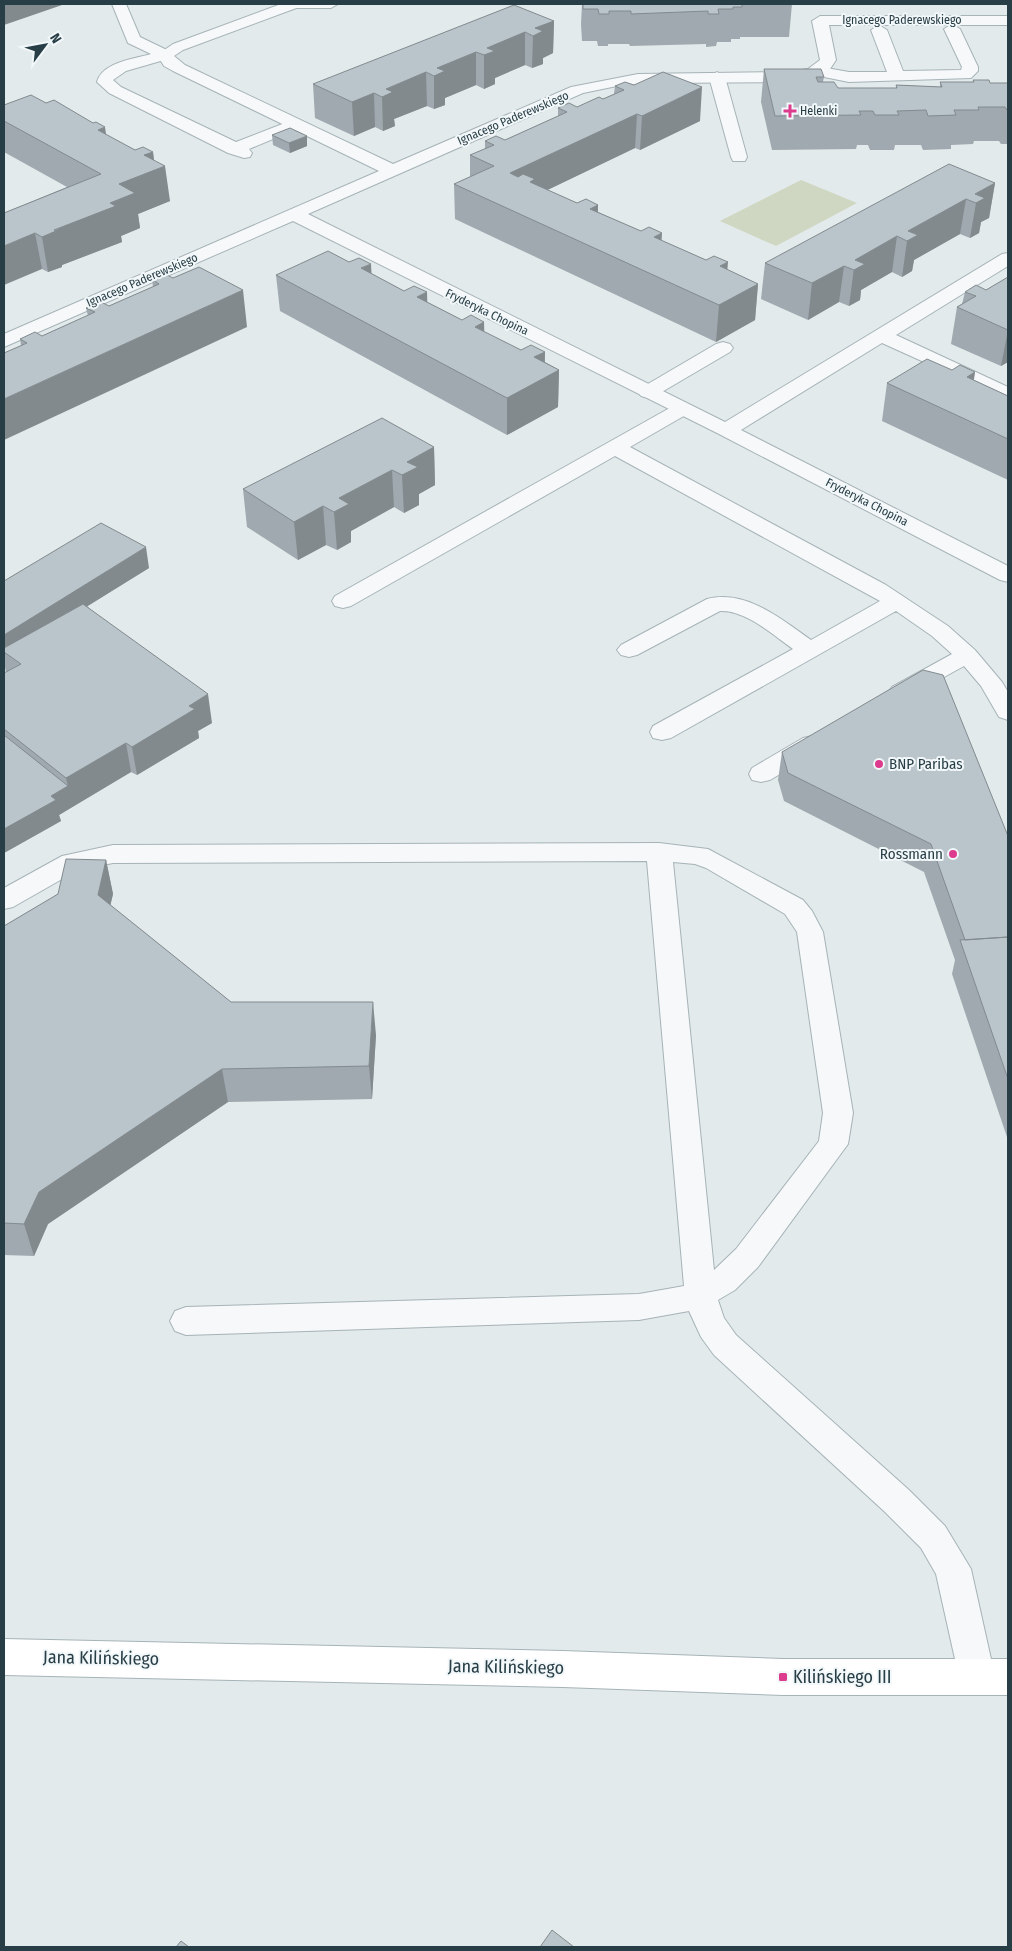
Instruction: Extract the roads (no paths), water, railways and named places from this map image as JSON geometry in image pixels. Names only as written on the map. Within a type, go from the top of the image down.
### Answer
[{"type":"main road","name":"Jana Kilińskiego","points":[[4,1657],[563,1669],[782,1677],[992,1677]]},
{"type":"street","points":[[119,4],[133,40],[165,55],[170,63],[178,68],[393,170]]},
{"type":"street","points":[[296,124],[239,151],[115,90],[105,82],[106,78],[120,68],[165,55],[178,47],[294,4],[330,4]]},
{"type":"street","points":[[816,4],[820,20]]},
{"type":"street","name":"Ignacego Paderewskiego","points":[[4,341],[393,170],[590,86],[636,79],[782,77],[815,71],[826,65],[828,60],[820,20],[1008,20]]},
{"type":"street","points":[[815,71],[838,76],[897,77],[953,77],[969,73],[970,67],[952,29]]},
{"type":"street","points":[[879,30],[897,77]]},
{"type":"street","points":[[717,77],[740,157]]},
{"type":"street","name":"Fryderyka Chopina","points":[[293,214],[726,430],[1008,575]]},
{"type":"street","points":[[726,430],[1008,258]]},
{"type":"street","points":[[881,335],[1008,394]]},
{"type":"street","points":[[648,392],[723,348]]},
{"type":"street","points":[[343,601],[682,409]]},
{"type":"street","points":[[616,448],[896,602],[930,625],[968,656],[994,686],[1008,712]]},
{"type":"street","points":[[662,732],[896,602]]},
{"type":"street","points":[[629,650],[715,604],[730,603],[745,608],[810,650]]},
{"type":"street","points":[[881,704],[940,669],[968,656]]},
{"type":"street","points":[[761,774],[831,733]]},
{"type":"street","points":[[659,852],[701,1294],[706,1318],[713,1331],[725,1345],[897,1501],[933,1537],[954,1568],[992,1677]]},
{"type":"street","points":[[4,900],[71,862],[92,856],[113,854],[659,852],[698,855],[715,862],[778,896],[794,907],[803,918],[810,932],[838,1114],[833,1144],[747,1258],[734,1274],[719,1286],[676,1302],[639,1307],[186,1321]]},
{"type":"place","name":"Helenki","points":[[790,111]]},
{"type":"place","name":"BNP Paribas","points":[[879,764]]},
{"type":"place","name":"Rossmann","points":[[953,854]]},
{"type":"place","name":"Kilińskiego III","points":[[783,1677]]}]
